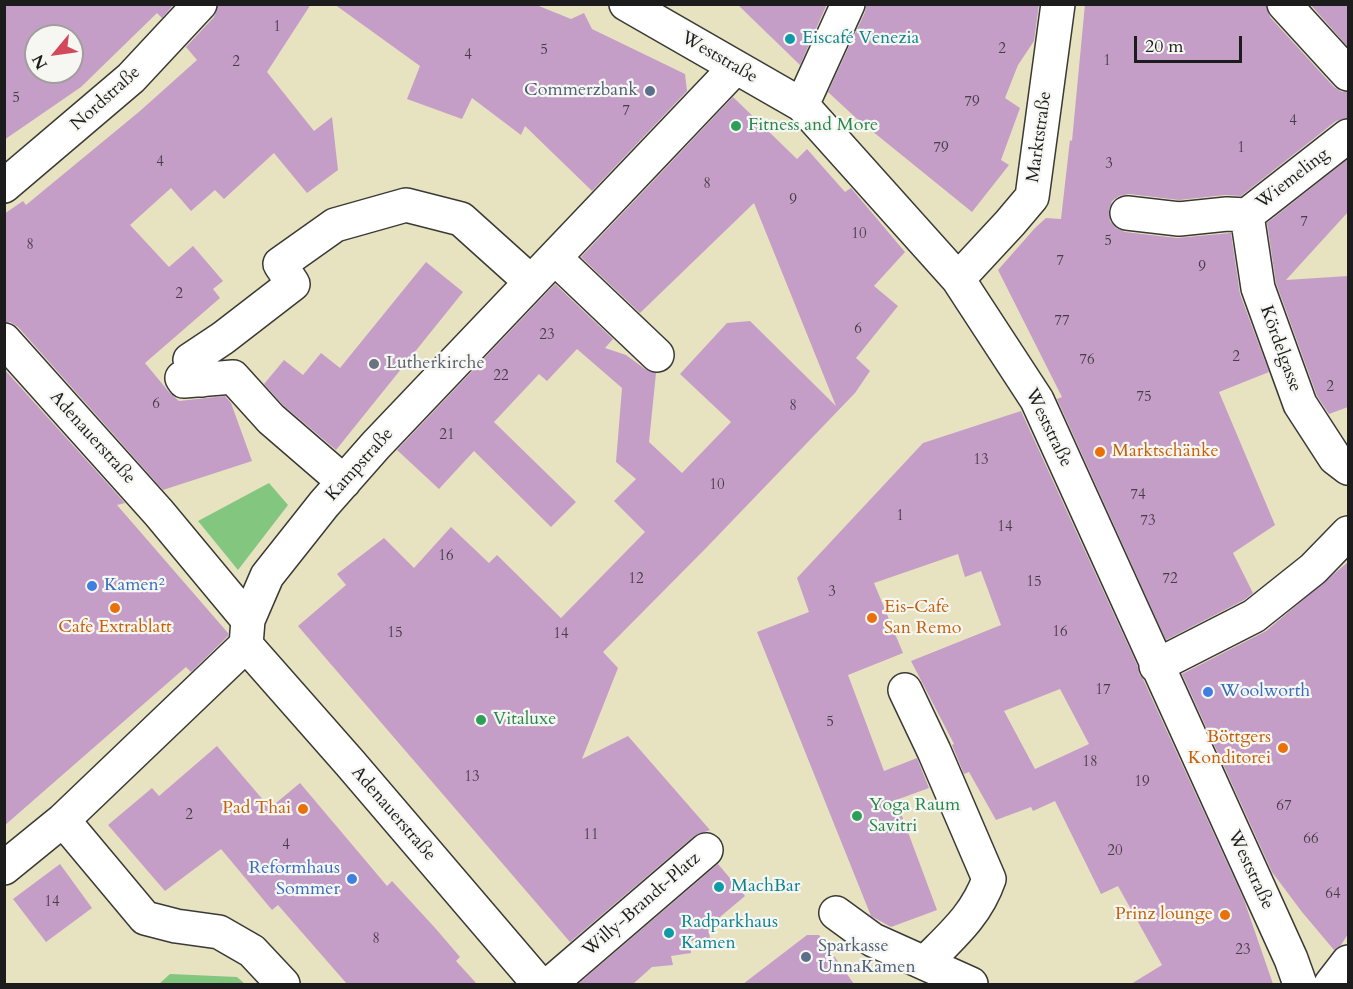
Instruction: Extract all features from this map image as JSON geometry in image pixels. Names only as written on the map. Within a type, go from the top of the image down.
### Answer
[{"type":"street","name":"Nordstraße","points":[[4,186],[131,78],[200,4]]},
{"type":"street","name":"Weststraße","points":[[626,4],[802,105],[958,279],[1037,400],[1291,959],[1300,984]]},
{"type":"street","points":[[802,105],[848,4]]},
{"type":"street","name":"Marktstraße","points":[[958,279],[1032,197],[1058,4]]},
{"type":"street","points":[[1284,4],[1348,74]]},
{"type":"street","name":"Kampstraße","points":[[4,868],[63,820],[247,633],[267,576],[344,482],[735,68]]},
{"type":"street","name":"Wiemeling","points":[[1127,213],[1179,219],[1227,214],[1247,215],[1348,136]]},
{"type":"street","points":[[344,482],[271,419],[203,375],[190,360],[223,338],[292,284],[280,264],[286,259],[335,225],[406,205],[461,219],[531,282]]},
{"type":"street","name":"Kördelgasse","points":[[1247,215],[1258,288],[1300,404],[1335,458],[1348,468]]},
{"type":"street","points":[[555,258],[657,355]]},
{"type":"street","name":"Adenauerstraße","points":[[4,340],[159,513],[247,633],[350,763],[538,984]]},
{"type":"street","points":[[1156,666],[1254,616],[1313,569],[1348,533]]},
{"type":"street","points":[[904,690],[934,751],[988,879],[983,895],[973,913],[925,963]]},
{"type":"street","points":[[63,820],[146,918],[176,926],[219,932],[252,951],[283,984]]},
{"type":"street","name":"Willy-Brandt-Platz","points":[[550,984],[706,850]]},
{"type":"street","points":[[836,913],[873,940],[971,984]]},
{"type":"street","points":[[1331,984],[1348,962]]},
{"type":"green space","points":[[269,483],[288,505],[238,570],[198,521]]},
{"type":"green space","points":[[170,974],[237,977],[245,984],[159,984]]},
{"type":"building","points":[[4,4],[174,4],[162,18],[157,13],[81,87],[4,140]]},
{"type":"building","points":[[218,4],[311,4],[267,72],[314,131],[332,117],[338,170],[307,193],[274,153],[224,199],[215,190],[191,211],[171,188],[130,225],[169,267],[193,246],[223,281],[213,289],[220,298],[145,363],[179,401],[225,396],[231,403],[252,461],[163,490],[18,327],[10,322],[4,322],[4,214],[23,201],[26,205],[140,111],[197,60],[186,47],[214,17]]},
{"type":"building","points":[[334,4],[534,4],[571,19],[584,13],[592,29],[685,74],[687,91],[592,191],[525,126],[521,135],[472,98],[462,119],[407,99],[420,66]]},
{"type":"building","name":"Eiscafé Venezia","points":[[737,4],[827,4],[800,65]]},
{"type":"building","points":[[866,4],[1039,4],[1034,41],[1018,65],[1005,98],[1020,108],[1001,160],[1009,165],[972,212],[856,118],[828,92],[865,12]]},
{"type":"building","points":[[1085,4],[1266,4],[1270,17],[1334,87],[1342,92],[1348,92],[1348,118],[1336,121],[1241,196],[1225,195],[1179,200],[1129,194],[1119,196],[1112,201],[1109,210],[1110,221],[1116,228],[1125,232],[1177,238],[1231,233],[1240,294],[1269,372],[1219,392],[1275,525],[1233,553],[1253,593],[1244,600],[1166,640],[1057,399],[1062,397],[998,270],[1046,218],[1061,219],[1070,140],[1072,141]]},
{"type":"building","points":[[1310,4],[1348,4],[1348,47]]},
{"type":"building","points":[[733,97],[797,159],[807,149],[845,192],[851,188],[905,252],[874,286],[898,306],[856,358],[870,371],[855,393],[603,652],[618,668],[582,759],[628,736],[710,830],[694,836],[570,942],[298,626],[346,585],[337,574],[384,538],[414,568],[451,527],[489,563],[497,555],[561,618],[645,532],[614,501],[636,479],[616,462],[622,388],[577,349],[547,381],[539,374],[494,422],[576,502],[551,527],[474,451],[439,489],[397,450],[555,284],[613,339],[605,348],[626,355],[645,369],[656,373],[649,442],[682,473],[731,422],[680,374],[727,323],[750,321],[836,406],[754,203],[640,313],[581,257]]},
{"type":"building","points":[[1348,159],[1348,212],[1286,280],[1348,276],[1348,407],[1329,414],[1317,396],[1276,283],[1267,223]]},
{"type":"building","name":"Lutherkirche","points":[[426,262],[463,292],[336,450],[284,406],[264,384],[284,360],[303,375],[321,353],[340,368]]},
{"type":"building","name":"Kamen²","points":[[4,369],[125,503],[117,505],[228,633],[228,636],[191,672],[186,667],[4,826]]},
{"type":"building","points":[[1021,411],[1244,900],[1273,984],[1131,984],[1162,965],[1118,886],[1101,894],[1055,801],[1033,811],[1031,807],[996,820],[969,772],[964,774],[952,745],[954,744],[911,661],[1001,625],[981,571],[965,577],[958,554],[874,583],[903,653],[848,675],[884,771],[917,758],[929,788],[896,800],[937,910],[891,927],[871,916],[757,632],[809,612],[797,578],[923,443]],"holes":[[[1060,689],[1089,744],[1035,769],[1004,711]]]},
{"type":"building","points":[[1348,562],[1348,934],[1341,945],[1334,950],[1272,872],[1182,674],[1266,631]]},
{"type":"building","points":[[217,746],[270,808],[300,783],[387,886],[392,881],[436,929],[460,957],[456,961],[477,984],[347,984],[278,905],[272,910],[221,849],[165,891],[108,825],[152,788],[159,796]]},
{"type":"building","points":[[60,864],[92,908],[46,942],[13,899]]},
{"type":"building","name":"Radparkhaus Kamen","points":[[718,864],[745,896],[708,927],[710,938],[690,941],[691,953],[671,956],[673,965],[652,967],[633,984],[578,984]]},
{"type":"building","name":"Sparkasse UnnaKamen","points":[[807,935],[819,935],[854,984],[743,984]]},
{"type":"place","name":"Eiscafé Venezia","points":[[790,39]]},
{"type":"place","name":"Commerzbank","points":[[650,91]]},
{"type":"place","name":"Fitness and More","points":[[736,126]]},
{"type":"place","name":"Lutherkirche","points":[[374,364]]},
{"type":"place","name":"Marktschänke","points":[[1100,452]]},
{"type":"place","name":"Kamen²","points":[[92,586]]},
{"type":"place","name":"Cafe Extrablatt","points":[[115,608]]},
{"type":"place","name":"Eis-Cafe San Remo","points":[[872,618]]},
{"type":"place","name":"Woolworth","points":[[1208,692]]},
{"type":"place","name":"Vitaluxe","points":[[481,720]]},
{"type":"place","name":"Böttgers Konditorei","points":[[1283,748]]},
{"type":"place","name":"Pad Thai","points":[[303,809]]},
{"type":"place","name":"Yoga Raum Savitri","points":[[857,816]]},
{"type":"place","name":"Reformhaus Sommer","points":[[352,879]]},
{"type":"place","name":"MachBar","points":[[719,887]]},
{"type":"place","name":"Prinz lounge","points":[[1225,915]]},
{"type":"place","name":"Radparkhaus Kamen","points":[[669,933]]},
{"type":"place","name":"Sparkasse UnnaKamen","points":[[806,957]]}]
